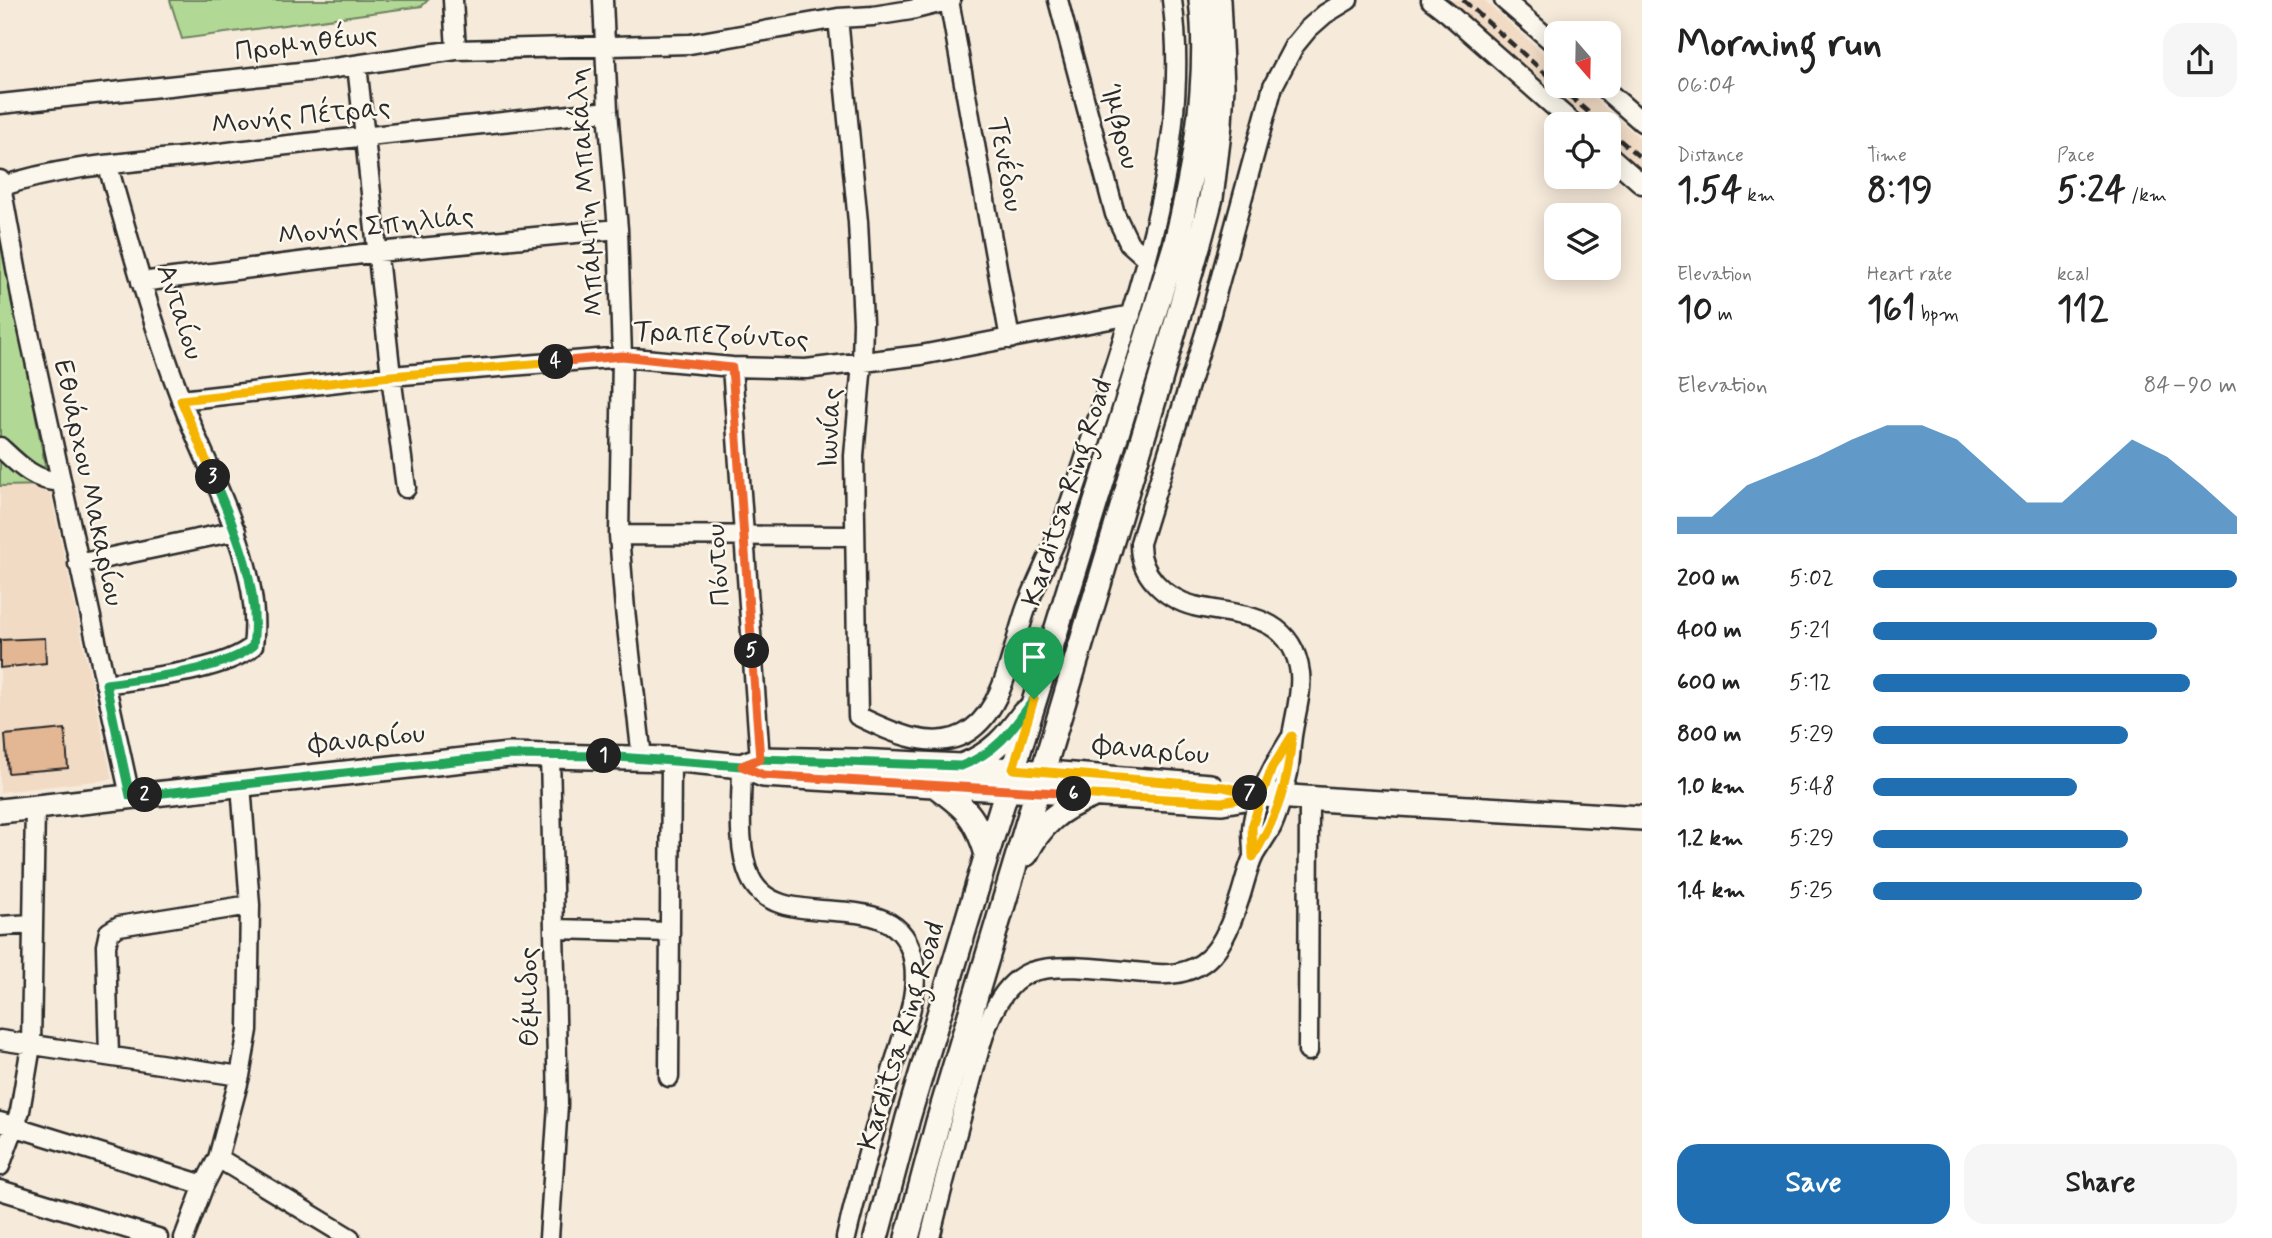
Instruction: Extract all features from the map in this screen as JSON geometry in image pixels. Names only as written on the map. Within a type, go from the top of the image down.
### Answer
[{"type":"main road","name":"Karditsa Ring Road","points":[[876,1238],[908,1118],[987,854],[1150,330],[1183,214],[1191,173],[1199,102],[1203,48],[1201,0]]},
{"type":"main road","name":"Karditsa Ring Road","points":[[907,1238],[937,1122],[1192,273],[1211,198],[1222,86],[1218,0]]},
{"type":"main road","points":[[961,766],[988,754],[1001,743],[1034,699]]},
{"type":"main road","points":[[1010,880],[1021,865],[1034,838],[1045,825],[1098,786],[1052,741]]},
{"type":"main road","name":"Φαναρίου","points":[[0,811],[509,755],[550,754],[751,762],[961,766],[1010,779],[1040,782],[1642,818]]},
{"type":"main road","name":"Φαναρίου","points":[[751,762],[763,775],[933,784],[1010,779]]},
{"type":"main road","points":[[933,784],[960,803],[970,814],[980,830],[987,854]]},
{"type":"street","points":[[453,0],[456,50]]},
{"type":"street","name":"Μπάμπη Μπακάλη","points":[[603,0],[608,111],[618,229],[622,356],[619,535],[642,758]]},
{"type":"street","name":"Προμηθέως","points":[[0,104],[357,65],[456,50],[604,48],[708,42],[838,18],[873,16],[928,2],[950,0]]},
{"type":"street","name":"Τενέδου","points":[[950,0],[1010,339]]},
{"type":"street","name":"Ίμβρου","points":[[1058,0],[1115,214],[1129,243],[1146,258]]},
{"type":"street","points":[[1131,315],[1161,200],[1173,115],[1176,48],[1172,0]]},
{"type":"street","points":[[930,1238],[986,1029],[997,1004],[1009,988],[1023,976],[1040,970],[1066,968],[1167,974],[1186,971],[1202,964],[1214,954],[1227,933],[1253,857],[1252,827],[1271,796],[1272,768],[1292,736],[1300,680],[1296,656],[1288,641],[1270,624],[1258,618],[1189,604],[1170,594],[1149,576],[1141,557],[1139,543],[1208,324],[1273,86],[1294,46],[1308,29],[1325,14],[1349,0]]},
{"type":"street","points":[[1431,0],[1560,112]]},
{"type":"street","points":[[1504,0],[1544,35]]},
{"type":"street","name":"Ιωνίας","points":[[838,18],[860,251],[862,363],[854,456],[858,716],[905,736],[932,740],[949,739],[971,730],[981,722],[994,703],[1026,610],[1065,517],[1131,315]]},
{"type":"street","points":[[357,65],[406,488]]},
{"type":"street","points":[[1615,98],[1642,122]]},
{"type":"street","name":"Μονής Πέτρας","points":[[0,184],[108,166],[365,135],[608,111]]},
{"type":"street","name":"Ανταίου","points":[[106,684],[217,664],[244,654],[253,646],[255,615],[236,531],[181,400],[141,282],[108,166]]},
{"type":"street","points":[[1621,166],[1642,184]]},
{"type":"street","name":"Εθνάρχου Μακαρίου","points":[[0,184],[6,248],[61,481],[130,796]]},
{"type":"street","name":"Μονής Σπηλιάς","points":[[141,282],[378,252],[618,229]]},
{"type":"street","name":"Τραπεζούντος","points":[[181,400],[391,376],[622,356],[732,368],[806,369],[862,363],[1010,339],[1131,315]]},
{"type":"street","name":"Πόντου","points":[[732,368],[744,536],[751,762],[743,856],[754,886],[771,899],[788,906],[859,913],[880,919],[898,930],[905,938],[914,964],[915,980],[906,1022],[846,1238]]},
{"type":"street","points":[[0,447],[16,463],[40,478],[61,481]]},
{"type":"street","points":[[78,564],[236,531]]},
{"type":"street","points":[[619,535],[855,536]]},
{"type":"street","name":"Θέμιδος","points":[[549,1238],[558,1105],[550,754]]},
{"type":"street","points":[[668,1077],[671,759]]},
{"type":"street","points":[[184,1238],[204,1185],[218,1158],[240,1076],[248,1030],[250,905],[241,784]]},
{"type":"street","points":[[1308,1051],[1309,798]]},
{"type":"street","points":[[0,1166],[8,1124],[24,1092],[31,1046],[35,807]]},
{"type":"street","points":[[108,1056],[106,946],[109,932],[119,926],[250,905]]},
{"type":"street","points":[[0,926],[32,924]]},
{"type":"street","points":[[555,929],[670,932]]},
{"type":"street","points":[[0,1040],[240,1076]]},
{"type":"street","points":[[8,1124],[204,1185]]},
{"type":"street","points":[[218,1158],[343,1236]]},
{"type":"street","points":[[0,1190],[158,1238]]},
{"type":"shaded area","points":[[1444,0],[1484,0],[1544,54],[1544,89]]},
{"type":"shaded area","points":[[1555,98],[1594,98],[1610,112],[1570,112]]},
{"type":"shaded area","points":[[1621,122],[1642,140],[1642,175],[1621,157]]},
{"type":"shaded area","points":[[49,485],[112,779],[0,792],[0,486]]},
{"type":"green space","points":[[170,0],[428,0],[422,6],[182,39]]},
{"type":"green space","points":[[0,225],[48,481],[49,485],[0,486]]},
{"type":"building","points":[[45,638],[46,663],[0,668],[0,640]]},
{"type":"building","points":[[65,729],[68,768],[8,773],[5,735]]},
{"type":"railway","points":[[1463,0],[1544,72]]},
{"type":"railway","points":[[1572,98],[1588,112]]},
{"type":"railway","points":[[1621,141],[1642,159]]},
{"type":"route","points":[[1034,699],[1001,743],[988,754],[961,766],[760,759],[742,766],[671,759],[509,755],[130,796],[106,684],[217,664],[244,654],[253,646],[255,615],[236,531],[181,400],[391,376],[622,356],[732,368],[760,759],[742,766],[763,775],[1037,792],[1222,802],[1262,795],[1252,827],[1253,857],[1271,827],[1281,796],[1289,771],[1292,736],[1272,768],[1262,795],[1224,787],[1013,769],[1034,699]]}]
